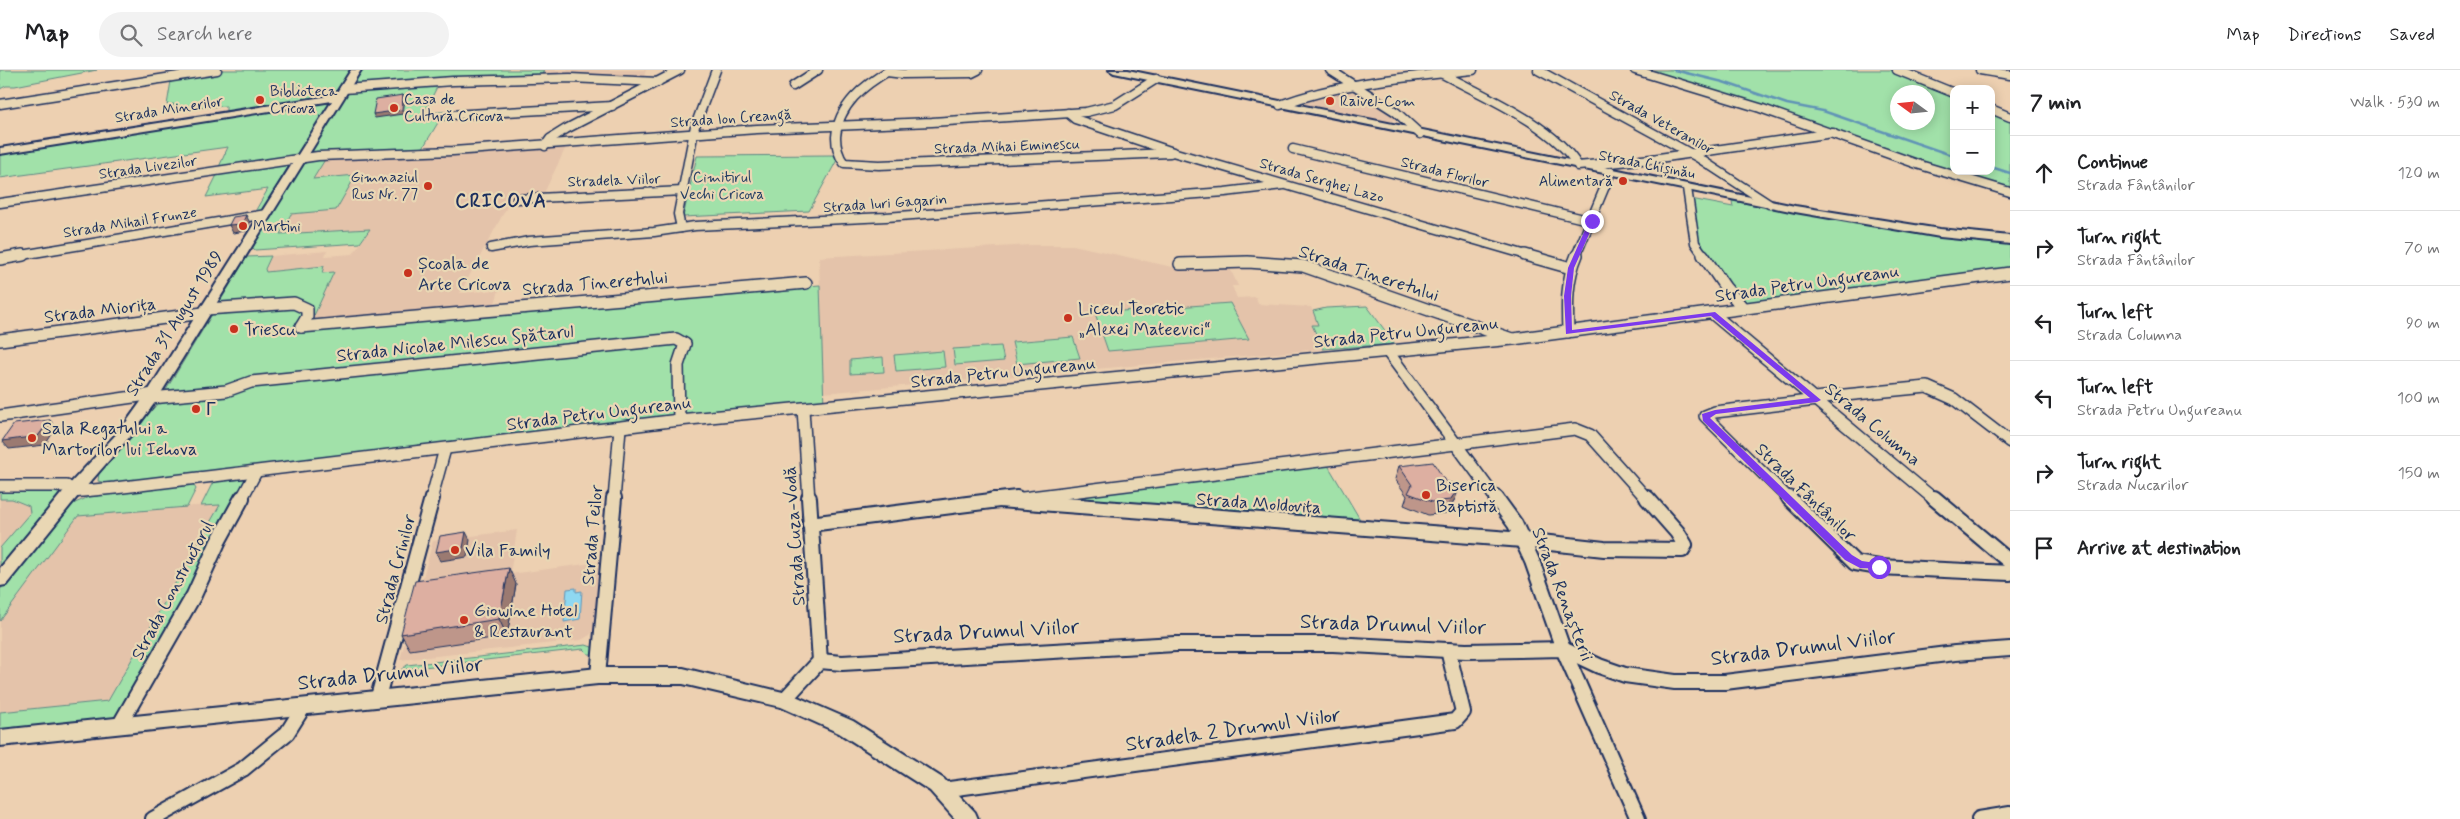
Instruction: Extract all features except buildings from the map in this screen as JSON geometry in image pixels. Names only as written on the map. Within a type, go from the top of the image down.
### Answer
[{"type":"street","points":[[0,104],[217,70]]},
{"type":"street","name":"Strada 31 August 1989","points":[[0,580],[72,492],[117,443],[152,396],[356,70]]},
{"type":"street","points":[[545,146],[550,139],[566,129],[680,70]]},
{"type":"street","points":[[681,228],[678,214],[698,118],[716,70]]},
{"type":"street","points":[[793,86],[818,70]]},
{"type":"street","points":[[837,126],[850,100],[876,77],[889,71],[903,74],[972,73],[978,70]]},
{"type":"street","name":"Strada Chișinău","points":[[1114,70],[1769,204],[1898,226],[2010,240]]},
{"type":"street","points":[[1330,70],[1396,112],[1420,134]]},
{"type":"street","points":[[1280,105],[1298,98],[1354,86],[1438,72],[1473,70]]},
{"type":"street","name":"Strada Veteranilor","points":[[1538,70],[1729,176],[1769,204]]},
{"type":"street","points":[[1635,70],[1751,105],[1920,165],[2010,192]]},
{"type":"street","points":[[1897,70],[1950,91]]},
{"type":"street","points":[[1980,70],[2010,75]]},
{"type":"street","points":[[1438,72],[1548,132],[1569,151],[1578,166],[1691,154],[1833,134]]},
{"type":"street","points":[[342,92],[453,81],[570,78],[658,82]]},
{"type":"street","name":"Strada Ion Creangă","points":[[300,159],[318,156],[545,146],[695,133],[1068,114],[1107,108],[1156,79]]},
{"type":"street","name":"Strada Minerilor","points":[[0,151],[325,100],[342,92]]},
{"type":"street","points":[[1995,105],[2010,108]]},
{"type":"street","points":[[451,115],[612,106]]},
{"type":"street","points":[[1995,111],[2010,117]]},
{"type":"street","name":"Strada Serghei Lazo","points":[[1068,114],[1075,119],[1176,153],[1571,268]]},
{"type":"street","name":"Strada Mihai Eminescu","points":[[837,126],[836,149],[841,160],[852,165],[1176,153]]},
{"type":"street","name":"Strada Florilor","points":[[1293,149],[1592,221]]},
{"type":"street","name":"Strada Livezilor","points":[[0,203],[300,159]]},
{"type":"street","points":[[1568,332],[1567,296],[1571,268],[1592,221],[1610,172]]},
{"type":"street","name":"Strada Iuri Gagarin","points":[[490,248],[529,241],[654,232],[681,228],[886,217],[1216,192],[1283,185]]},
{"type":"street","points":[[1687,188],[1694,243],[1725,287],[1744,309]]},
{"type":"street","name":"Stradela Viilor","points":[[517,199],[683,191]]},
{"type":"street","name":"Strada Mihail Frunze","points":[[0,259],[131,235],[266,214]]},
{"type":"street","name":"Strada Tineretului","points":[[1180,264],[1248,262],[1303,266],[1513,339]]},
{"type":"street","name":"Strada Petru Ungureanu","points":[[0,486],[56,485],[67,486],[72,492],[256,472],[679,420],[1513,339],[1713,314],[2010,273]]},
{"type":"street","name":"Strada Tineretului","points":[[205,311],[294,303],[303,305],[307,309],[307,317],[301,327],[806,283]]},
{"type":"street","name":"Strada Miorița","points":[[0,340],[205,311]]},
{"type":"street","name":"Strada Columna","points":[[1713,314],[2010,562]]},
{"type":"street","name":"Strada Nicolae Milescu Spătarul","points":[[152,396],[226,391],[251,382],[676,339],[685,344],[678,365],[679,420]]},
{"type":"street","name":"Strada Renașterii","points":[[1388,352],[1515,524],[1523,540],[1563,649],[1638,819]]},
{"type":"street","points":[[1816,399],[1927,387],[1954,399],[2010,442]]},
{"type":"street","points":[[0,416],[152,396]]},
{"type":"street","name":"Strada Fântânilor","points":[[1816,399],[1715,412],[1705,416],[1855,563],[1879,567],[2010,572]]},
{"type":"street","name":"Strada Cuza-Vodă","points":[[803,409],[820,661]]},
{"type":"street","name":"Strada Teilor","points":[[598,676],[620,428]]},
{"type":"street","name":"Strada Moldovița","points":[[810,524],[993,500],[1456,442],[1570,429],[1583,431],[1590,435],[1670,523],[1685,546],[1682,550],[1650,551],[1563,546],[1523,540],[993,500]]},
{"type":"street","name":"Strada Crinilor","points":[[378,697],[445,449]]},
{"type":"street","name":"Strada Constructorul","points":[[119,726],[194,595],[218,542],[256,472]]},
{"type":"street","name":"Strada Drumul Viilor","points":[[820,661],[842,663],[1175,644],[1333,644],[1532,652],[1563,649],[1599,666],[1652,680],[1725,682],[1954,653],[2010,649]]},
{"type":"street","name":"Stradela 2 Drumul Viilor","points":[[942,790],[1455,721],[1463,712],[1448,650]]},
{"type":"street","points":[[784,700],[820,661]]},
{"type":"street","name":"Strada Drumul Viilor","points":[[0,738],[378,697],[598,676],[683,676],[784,700],[846,727],[937,785],[968,819]]},
{"type":"street","points":[[153,819],[243,769],[287,733],[304,706]]},
{"type":"street","points":[[1978,819],[2010,814]]},
{"type":"shaded area","points":[[544,70],[646,70],[643,79],[541,76]]},
{"type":"shaded area","name":"Raivel-Com","points":[[1342,91],[1365,95],[1399,118],[1388,122],[1298,104],[1302,99]]},
{"type":"shaded area","points":[[566,147],[544,193],[514,194],[460,293],[499,290],[494,307],[311,323],[324,266],[265,272],[271,256],[327,251],[325,256],[353,254],[370,230],[280,234],[323,161]]},
{"type":"shaded area","name":"Liceul Teoretic „Alexei Mateevici“","points":[[1032,245],[1073,245],[1177,268],[1229,266],[1238,286],[1232,286],[1237,298],[1256,297],[1258,304],[1311,307],[1318,325],[1312,326],[1323,349],[823,393],[819,257]]},
{"type":"shaded area","points":[[0,499],[12,499],[29,506],[30,513],[0,548]]},
{"type":"shaded area","points":[[221,504],[108,701],[0,712],[0,621],[78,515]]},
{"type":"shaded area","name":"Giowine Hotel & Restaurant","points":[[517,530],[510,574],[601,562],[595,628],[590,635],[581,640],[400,660],[433,541]]},
{"type":"green space","points":[[0,70],[97,70],[15,86],[6,86],[0,89]]},
{"type":"green space","points":[[180,70],[351,70],[334,96],[226,112],[226,106],[177,109],[173,108],[174,104],[167,105],[171,81]]},
{"type":"green space","points":[[361,70],[544,70],[541,76],[352,84]]},
{"type":"green space","points":[[1648,70],[1893,70],[1930,85],[1890,85],[1890,130],[1935,130],[1935,87],[1950,93],[1950,172]]},
{"type":"green space","points":[[439,83],[424,113],[456,111],[455,117],[450,120],[439,121],[421,151],[314,153],[311,151],[347,92]]},
{"type":"green space","points":[[316,103],[330,103],[295,157],[218,169],[228,147],[0,178],[0,153]]},
{"type":"green space","points":[[1995,112],[2010,118],[2010,190],[1959,175],[1995,175]]},
{"type":"green space","name":"Cimitirul Vechi Cricova","points":[[834,155],[837,160],[809,211],[683,217],[697,156]]},
{"type":"green space","points":[[326,158],[313,179],[356,175],[336,210],[291,214],[280,234],[370,229],[360,243],[255,250],[252,247],[304,162]]},
{"type":"green space","points":[[291,162],[261,212],[253,215],[268,189],[206,197],[218,173]]},
{"type":"green space","points":[[1691,199],[1733,207],[1732,201],[1884,228],[2010,245],[2010,269],[1744,306],[1698,246]]},
{"type":"green space","points":[[271,256],[265,269],[266,272],[324,266],[322,273],[334,272],[311,322],[507,310],[820,285],[824,407],[110,484],[98,481],[99,473],[158,403],[247,257]]},
{"type":"green space","points":[[1230,303],[1249,339],[1108,351],[1095,313]]},
{"type":"green space","points":[[1367,306],[1395,344],[1323,349],[1312,325],[1318,325],[1313,311],[1326,308]]},
{"type":"green space","points":[[1073,337],[1080,358],[1017,364],[1012,342]]},
{"type":"green space","points":[[1001,346],[1004,361],[955,365],[953,349]]},
{"type":"green space","points":[[943,351],[945,367],[896,371],[894,355]]},
{"type":"green space","points":[[883,357],[884,372],[850,374],[850,360]]},
{"type":"green space","points":[[1326,462],[1361,521],[1044,502],[1049,497]]},
{"type":"green space","points":[[246,479],[181,604],[117,717],[0,730],[0,712],[108,701],[220,505],[201,506],[213,482]]},
{"type":"green space","points":[[193,484],[196,489],[187,507],[78,516],[0,621],[0,590],[68,506],[89,497]]},
{"type":"green space","points":[[48,488],[57,490],[59,497],[0,568],[0,548],[30,513],[29,506],[12,499],[0,499],[0,492]]},
{"type":"green space","points":[[586,645],[592,647],[594,654],[588,654],[583,649],[406,669],[395,680],[392,677],[407,665]]},
{"type":"water","points":[[576,588],[576,592],[582,591],[580,619],[564,622],[567,589]]},
{"type":"waterway","points":[[1674,70],[1723,82],[1787,104],[1823,111],[1950,155]]},
{"type":"waterway","points":[[1995,168],[2010,173]]},
{"type":"place","name":"Biblioteca Cricova","points":[[260,100]]},
{"type":"place","name":"Raivel-Com","points":[[1330,101]]},
{"type":"place","name":"Casa de Cultură Cricova","points":[[394,108]]},
{"type":"place","name":"Alimentară","points":[[1623,181]]},
{"type":"place","name":"Gimnaziul Rus Nr. 77","points":[[428,186]]},
{"type":"place","name":"Martini","points":[[243,226]]},
{"type":"place","name":"Școala de Arte Cricova","points":[[408,273]]},
{"type":"place","name":"Liceul Teoretic „Alexei Mateevici“","points":[[1068,318]]},
{"type":"place","name":"Triescu","points":[[234,329]]},
{"type":"place","name":"Г","points":[[196,409]]},
{"type":"place","name":"Sala Regatului a Martorilor lui Iehova","points":[[32,438]]},
{"type":"place","name":"Biserica Baptistă","points":[[1426,495]]},
{"type":"place","name":"Vila Family","points":[[455,550]]},
{"type":"place","name":"Giowine Hotel & Restaurant","points":[[464,620]]},
{"type":"district","name":"CRICOVA","points":[[501,200]]},
{"type":"route","points":[[1592,221],[1571,268],[1567,296],[1568,332],[1713,314],[1817,400],[1715,412],[1705,416],[1706,419],[1855,563],[1879,567]]}]
